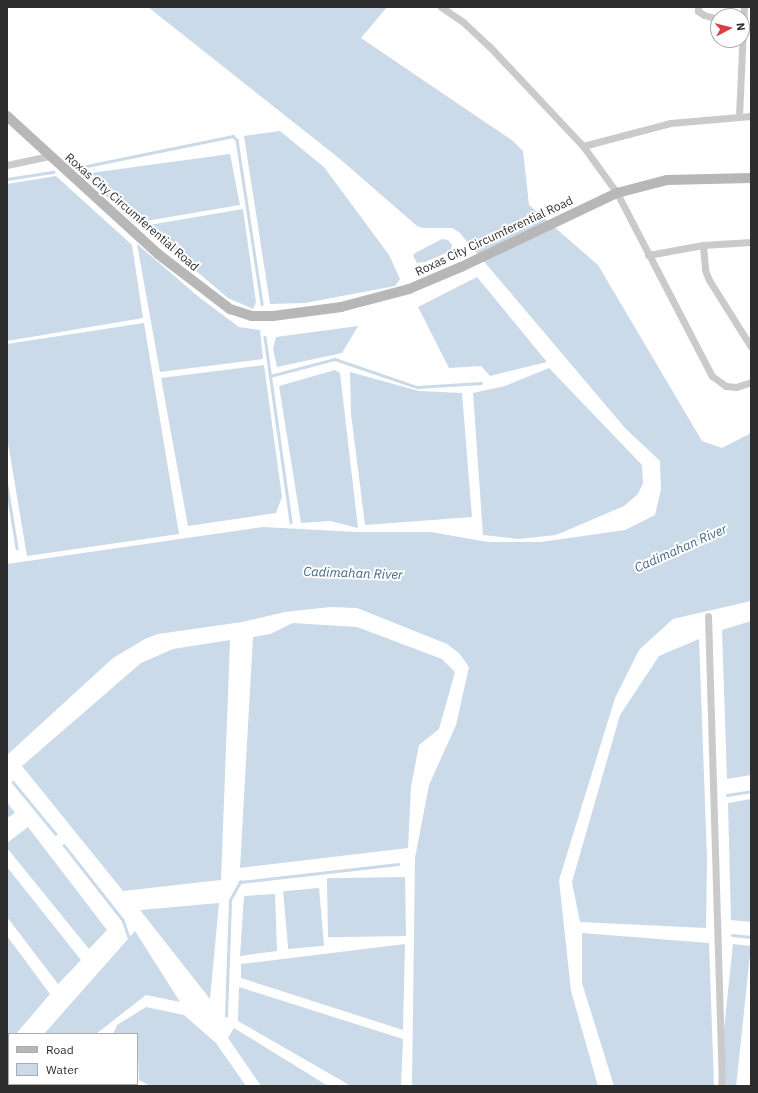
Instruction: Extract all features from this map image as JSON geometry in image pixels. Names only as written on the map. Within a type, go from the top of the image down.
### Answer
[{"type":"main road","name":"Roxas City Circumferential Road","points":[[7,116],[158,254],[230,309],[251,316],[273,316],[341,307],[409,289],[461,267],[617,193],[667,180],[751,178]]},
{"type":"street","points":[[441,7],[463,22],[489,46],[583,146],[617,193],[712,376],[726,386],[736,387],[751,382]]},
{"type":"street","points":[[698,7],[698,11],[710,17]]},
{"type":"street","points":[[739,116],[741,48]]},
{"type":"street","points":[[583,146],[670,123],[751,116]]},
{"type":"street","points":[[7,165],[49,156]]},
{"type":"street","points":[[648,255],[703,245],[751,242]]},
{"type":"street","points":[[703,245],[709,280],[751,348]]},
{"type":"street","points":[[708,616],[722,1086]]},
{"type":"water","name":"Cadimahan River","points":[[148,7],[387,7],[361,38],[513,141],[523,151],[529,205],[598,265],[702,441],[722,448],[751,433],[751,601],[673,619],[639,650],[615,698],[559,880],[571,991],[598,1086],[412,1086],[415,858],[429,785],[456,725],[469,667],[459,653],[447,644],[357,608],[330,607],[285,612],[242,622],[158,634],[145,639],[113,658],[7,755],[7,564],[263,527],[356,532],[431,532],[488,542],[541,542],[625,530],[655,515],[661,489],[660,461],[625,428],[459,232],[452,228],[423,228],[417,226],[340,159]]},
{"type":"water","points":[[280,131],[324,167],[389,255],[400,279],[395,286],[305,303],[270,304],[244,136]]},
{"type":"water","points":[[230,154],[240,205],[134,223],[83,174]]},
{"type":"water","points":[[56,176],[132,245],[143,318],[7,341],[7,184]]},
{"type":"water","points":[[243,209],[256,302],[253,309],[228,298],[143,226]]},
{"type":"water","points":[[442,239],[448,240],[452,245],[451,251],[425,262],[417,263],[413,256],[415,253]]},
{"type":"water","points":[[137,244],[200,298],[239,327],[260,330],[263,359],[160,372]]},
{"type":"water","points":[[477,277],[547,362],[490,376],[481,366],[449,368],[418,307]]},
{"type":"water","points":[[144,323],[179,534],[27,556],[7,437],[7,344]]},
{"type":"water","points":[[358,326],[342,353],[277,367],[273,349],[276,337]]},
{"type":"water","points":[[264,365],[282,497],[276,513],[188,526],[161,378]]},
{"type":"water","points":[[549,368],[642,465],[643,483],[638,494],[624,506],[556,535],[518,539],[483,535],[473,393],[505,386]]},
{"type":"water","points":[[335,370],[340,373],[358,528],[330,521],[301,523],[279,386]]},
{"type":"water","points":[[350,372],[419,391],[462,393],[472,517],[365,525],[351,414]]},
{"type":"water","points":[[751,621],[751,775],[727,779],[722,630]]},
{"type":"water","points":[[293,623],[357,627],[442,659],[455,672],[439,729],[419,745],[411,787],[408,848],[240,868],[253,637],[270,634]]},
{"type":"water","points":[[699,639],[707,858],[706,928],[580,922],[572,882],[620,715],[659,656]]},
{"type":"water","points":[[230,640],[221,880],[123,891],[22,766],[141,663],[173,649]]},
{"type":"water","points":[[751,799],[751,922],[731,920],[728,803]]},
{"type":"water","points":[[7,802],[15,813],[7,818]]},
{"type":"water","points":[[28,827],[107,930],[89,949],[7,848],[7,843]]},
{"type":"water","points":[[7,867],[81,960],[58,984],[7,917]]},
{"type":"water","points":[[405,877],[406,936],[328,937],[327,878]]},
{"type":"water","points":[[319,888],[324,946],[288,949],[283,891]]},
{"type":"water","points":[[275,894],[277,951],[240,956],[244,896]]},
{"type":"water","points":[[219,903],[210,999],[140,910]]},
{"type":"water","points":[[135,931],[180,1002],[146,995],[97,1033],[45,1033]]},
{"type":"water","points":[[582,933],[709,943],[714,1086],[614,1086],[582,983]]},
{"type":"water","points":[[7,936],[50,994],[17,1033],[8,1033],[7,1044]]},
{"type":"water","points":[[405,944],[403,1030],[241,978],[241,964]]},
{"type":"water","points":[[733,944],[751,946],[736,1086],[718,1085]]},
{"type":"water","points":[[239,987],[403,1039],[401,1086],[351,1086],[238,1021]]},
{"type":"water","points":[[146,1007],[184,1015],[216,1043],[246,1086],[150,1086],[139,1080],[138,1033],[113,1033],[117,1025]]},
{"type":"water","points":[[234,1028],[328,1086],[261,1086],[228,1038]]},
{"type":"water","points":[[8,1080],[8,1085],[117,1086],[7,1086]]},
{"type":"waterway","points":[[77,168],[233,136],[237,140],[262,304]]},
{"type":"waterway","points":[[7,179],[53,172]]},
{"type":"waterway","points":[[265,337],[291,522]]},
{"type":"waterway","points":[[270,376],[335,359],[417,387],[481,383]]},
{"type":"waterway","points":[[7,486],[17,548]]},
{"type":"waterway","points":[[13,782],[56,834]]},
{"type":"waterway","points":[[727,795],[751,791]]},
{"type":"waterway","points":[[64,845],[123,920],[129,937]]},
{"type":"waterway","points":[[226,1016],[230,900],[240,882],[398,864]]},
{"type":"waterway","points":[[732,935],[751,937]]}]
